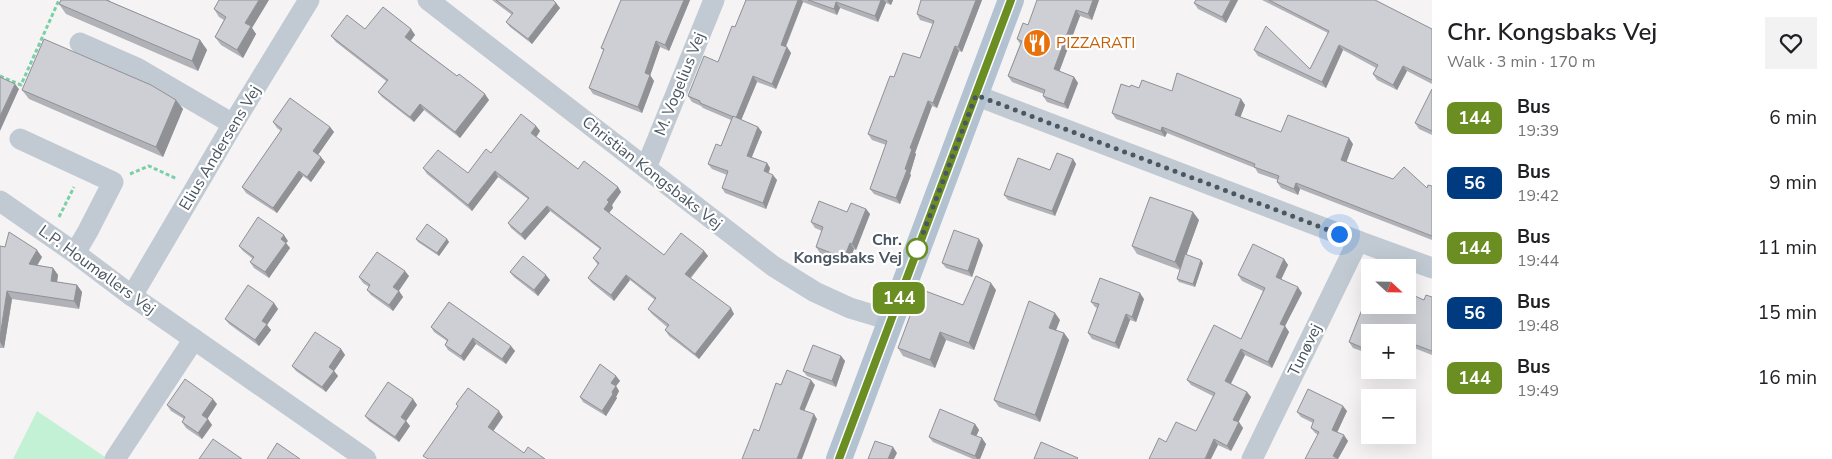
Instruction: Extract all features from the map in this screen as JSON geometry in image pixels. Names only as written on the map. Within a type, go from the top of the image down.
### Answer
[{"type":"main road","points":[[839,459],[1011,0]]},
{"type":"street","name":"Elius Andersens Vej","points":[[132,296],[308,0]]},
{"type":"street","name":"Christian Kongsbaks Vej","points":[[428,0],[773,266],[815,292],[850,308],[890,320]]},
{"type":"street","name":"M. Vogelius Vej","points":[[646,168],[714,0]]},
{"type":"street","points":[[80,43],[138,68],[233,124]]},
{"type":"street","points":[[976,95],[1432,268]]},
{"type":"street","points":[[20,139],[113,182],[75,253]]},
{"type":"street","name":"L.P. Houmøllers Vej","points":[[0,201],[75,253],[132,296],[366,459]]},
{"type":"street","name":"Tunøvej","points":[[1252,459],[1358,241]]},
{"type":"street","points":[[115,459],[194,339]]},
{"type":"path","points":[[0,76],[21,85],[59,0]]},
{"type":"path","points":[[113,182],[149,166],[196,188]]},
{"type":"path","points":[[50,236],[84,168]]},
{"type":"green space","points":[[37,411],[108,459],[13,459]]},
{"type":"building","points":[[61,0],[106,0],[200,40],[192,61],[59,4]]},
{"type":"building","points":[[219,0],[259,0],[245,23],[251,26],[237,50],[215,37],[226,17],[214,9]]},
{"type":"building","points":[[496,0],[553,0],[556,3],[528,39],[506,22],[513,13]]},
{"type":"building","points":[[621,0],[684,0],[665,45],[656,41],[645,73],[650,75],[638,107],[589,88],[604,49],[601,48]]},
{"type":"building","points":[[746,0],[798,0],[781,45],[787,47],[772,84],[753,76],[736,118],[688,96],[704,56],[718,62],[732,26],[735,27]]},
{"type":"building","points":[[808,0],[881,0],[875,16],[836,2],[834,9]]},
{"type":"building","points":[[921,0],[976,0],[958,47],[955,46],[933,103],[928,101],[910,148],[912,149],[905,169],[907,170],[896,198],[870,189],[887,141],[868,134],[890,76],[894,77],[903,53],[920,58],[934,21],[917,14]]},
{"type":"building","points":[[1037,0],[1093,0],[1088,14],[1076,10],[1054,69],[1074,77],[1064,104],[1043,96],[1045,90],[1008,76],[1022,41],[1017,39],[1023,23],[1028,25]]},
{"type":"building","points":[[1196,0],[1231,0],[1222,17],[1194,3]]},
{"type":"building","points":[[1269,0],[1375,0],[1432,29],[1432,80],[1403,66],[1393,85],[1373,74],[1378,65],[1339,45],[1322,82],[1254,50],[1266,26],[1310,69],[1329,31]]},
{"type":"building","points":[[383,7],[411,29],[405,37],[457,76],[459,74],[485,94],[455,132],[420,104],[410,117],[378,92],[388,80],[331,36],[347,15],[365,29]]},
{"type":"building","points":[[44,39],[151,85],[176,100],[156,147],[22,90]]},
{"type":"building","points":[[1177,73],[1241,99],[1235,115],[1281,132],[1288,115],[1349,138],[1341,160],[1393,179],[1404,167],[1427,188],[1428,185],[1432,186],[1432,236],[1296,183],[1294,189],[1277,182],[1279,176],[1254,167],[1255,164],[1162,127],[1161,131],[1112,113],[1121,84],[1139,88],[1142,80],[1172,91]]},
{"type":"building","points":[[0,77],[15,84],[0,116]]},
{"type":"building","points":[[1432,89],[1432,131],[1415,123]]},
{"type":"building","points":[[290,98],[330,127],[313,151],[321,157],[307,177],[299,171],[273,208],[242,187],[282,129],[273,122]]},
{"type":"building","points":[[521,114],[536,126],[531,133],[578,169],[584,161],[618,187],[607,200],[609,202],[604,209],[664,255],[681,233],[704,251],[685,274],[731,308],[695,354],[665,330],[669,325],[648,309],[656,298],[626,275],[611,295],[588,278],[599,263],[593,258],[601,248],[547,206],[521,234],[508,223],[529,198],[495,171],[468,205],[423,168],[438,150],[468,173],[486,149],[491,153]]},
{"type":"building","points":[[733,116],[758,127],[747,156],[767,163],[764,171],[773,175],[763,203],[722,188],[728,171],[708,164],[716,144],[721,146]]},
{"type":"building","points":[[1057,153],[1073,159],[1052,211],[1004,195],[1018,158],[1050,170]]},
{"type":"building","points":[[1150,197],[1193,212],[1175,262],[1132,246]]},
{"type":"building","points":[[819,201],[847,212],[851,203],[866,209],[852,244],[850,243],[844,258],[816,247],[823,227],[811,222]]},
{"type":"building","points":[[258,217],[284,235],[281,239],[286,243],[265,272],[250,262],[254,257],[239,246]]},
{"type":"building","points":[[427,224],[447,239],[437,253],[416,239]]},
{"type":"building","points":[[954,230],[979,239],[968,271],[942,263]]},
{"type":"building","points":[[9,232],[37,250],[29,264],[53,268],[51,281],[77,285],[74,301],[7,291],[0,337],[0,246],[5,247]]},
{"type":"building","points":[[1253,244],[1284,259],[1276,277],[1298,287],[1280,324],[1285,326],[1268,362],[1241,349],[1225,381],[1247,392],[1233,420],[1239,422],[1227,446],[1214,439],[1205,459],[1149,459],[1159,438],[1166,442],[1176,422],[1196,431],[1215,393],[1187,380],[1214,325],[1241,339],[1265,288],[1238,275]]},
{"type":"building","points":[[377,252],[405,271],[393,287],[399,291],[389,305],[367,290],[370,285],[359,277]]},
{"type":"building","points":[[1185,254],[1201,260],[1193,284],[1177,279]]},
{"type":"building","points":[[523,256],[546,275],[534,290],[510,272]]},
{"type":"building","points":[[976,276],[991,283],[969,343],[940,332],[930,360],[898,348],[920,289],[963,305]]},
{"type":"building","points":[[1100,278],[1140,293],[1132,317],[1126,314],[1115,343],[1088,333],[1099,304],[1091,302]]},
{"type":"building","points":[[248,285],[274,303],[262,321],[267,324],[255,340],[225,319]]},
{"type":"building","points":[[1426,295],[1432,297],[1432,351],[1416,345],[1416,324],[1361,324],[1361,347],[1349,342],[1361,312],[1361,314],[1416,314],[1416,296],[1424,300]]},
{"type":"building","points":[[1029,301],[1055,313],[1049,328],[1064,333],[1035,415],[994,400]]},
{"type":"building","points":[[449,302],[511,346],[502,359],[473,338],[461,356],[445,345],[448,340],[431,327]]},
{"type":"building","points":[[315,332],[341,349],[329,367],[334,371],[322,387],[292,366]]},
{"type":"building","points":[[813,345],[841,356],[832,381],[803,371]]},
{"type":"building","points":[[600,364],[616,376],[611,383],[616,386],[612,392],[613,394],[602,411],[580,397]]},
{"type":"building","points":[[787,370],[811,380],[800,409],[814,414],[797,459],[742,459],[754,429],[759,431],[776,383],[781,385]]},
{"type":"building","points":[[185,379],[213,399],[202,415],[208,419],[198,433],[182,422],[185,417],[167,405]]},
{"type":"building","points":[[388,382],[413,399],[401,417],[406,421],[395,437],[365,416]]},
{"type":"building","points":[[468,388],[499,411],[488,427],[524,453],[528,447],[545,459],[428,459],[423,456],[458,406],[456,404]]},
{"type":"building","points":[[1308,389],[1343,406],[1332,430],[1344,435],[1333,456],[1338,459],[1305,459],[1319,432],[1311,428],[1314,420],[1297,412]]},
{"type":"building","points":[[940,409],[975,424],[971,434],[982,438],[975,456],[929,437]]},
{"type":"building","points":[[213,439],[242,459],[199,459]]},
{"type":"building","points":[[875,441],[893,447],[888,459],[868,459]]},
{"type":"building","points":[[1041,442],[1078,458],[1034,459]]},
{"type":"building","points":[[277,443],[300,459],[267,459]]},
{"type":"bus line","name":"144","points":[[839,459],[1011,0]]},
{"type":"place","name":"PIZZARATI","points":[[1037,43]]},
{"type":"place","name":"Chr. Kongsbaks Vej","points":[[917,249]]},
{"type":"route","points":[[917,249],[976,95],[1339,234]]}]
